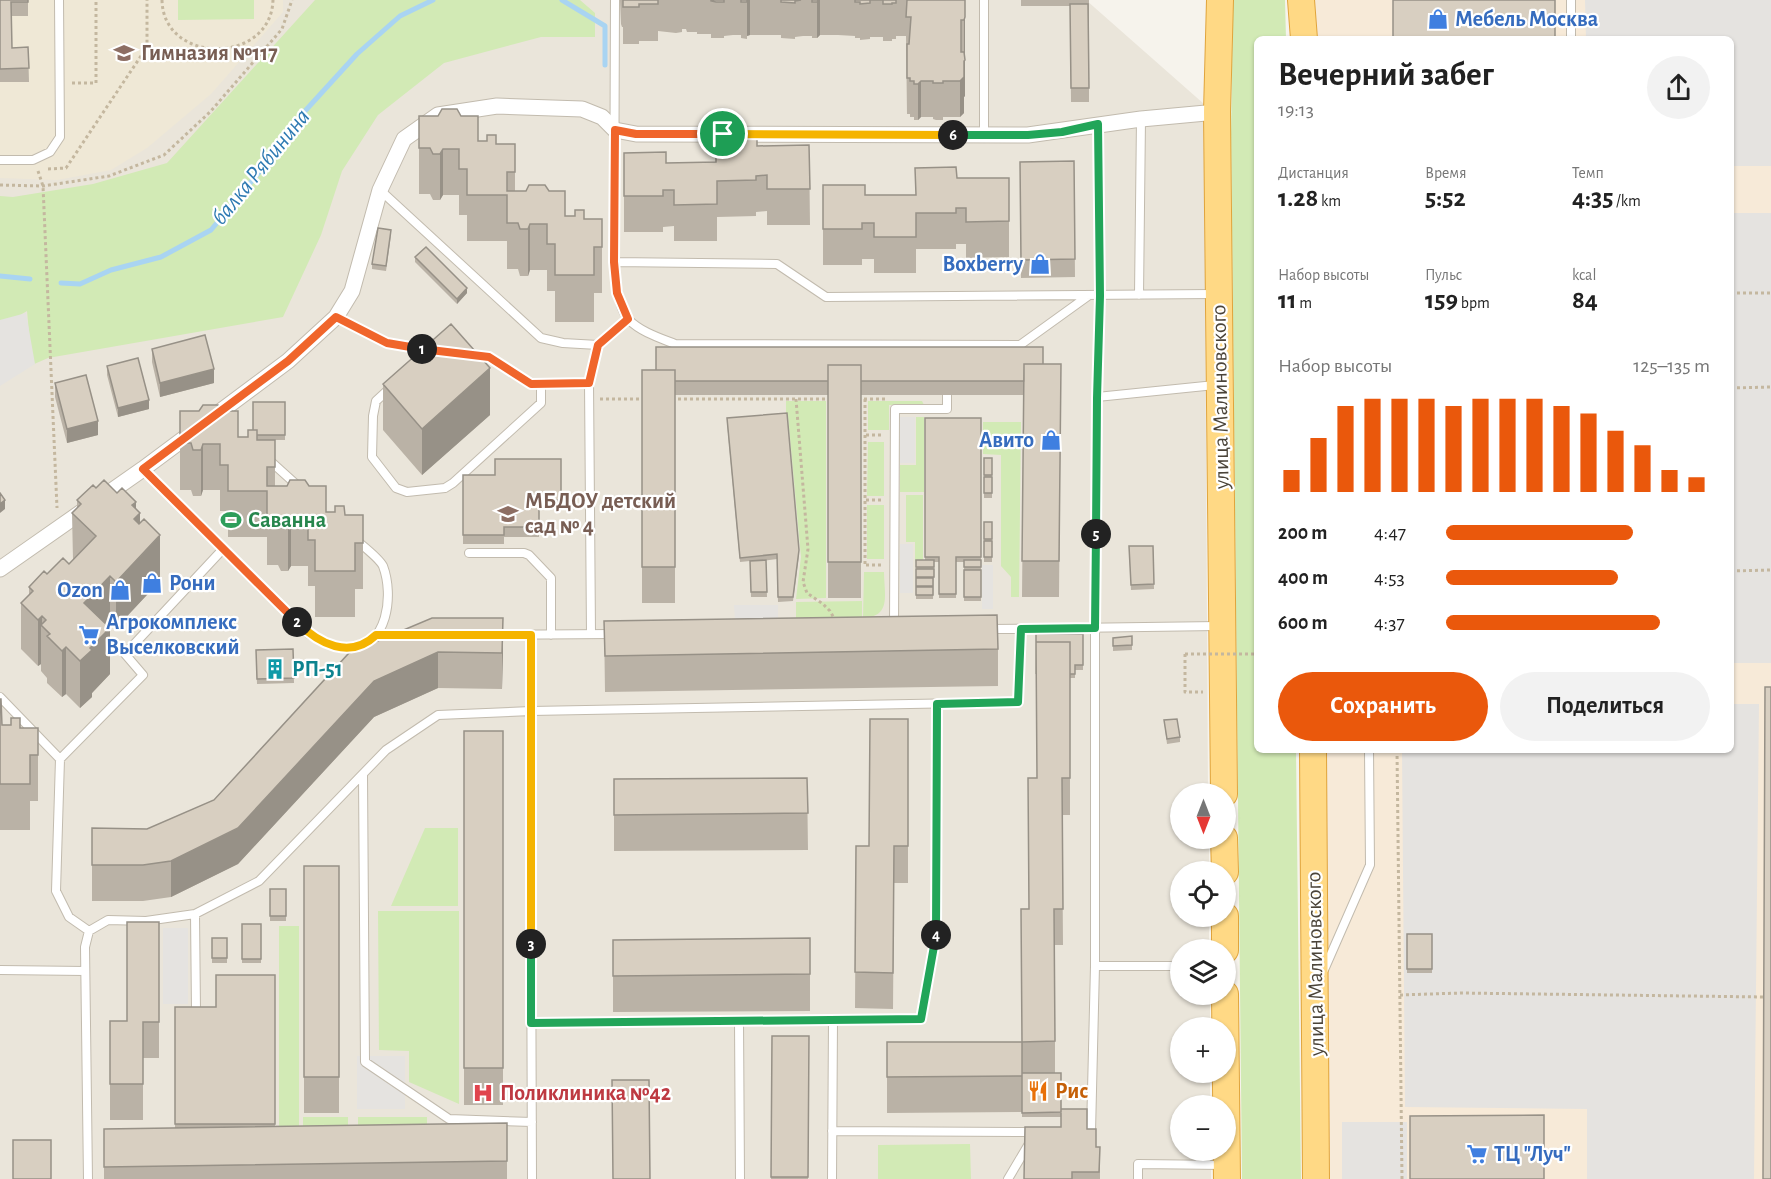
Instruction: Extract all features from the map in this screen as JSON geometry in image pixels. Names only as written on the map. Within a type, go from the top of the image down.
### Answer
[{"type":"highway","name":"улица Малиновского","points":[[1220,0],[1217,112],[1224,783]]},
{"type":"highway","points":[[1301,0],[1304,36]]},
{"type":"highway","name":"улица Малиновского","points":[[1312,753],[1316,1179]]},
{"type":"highway","points":[[1226,1005],[1227,1172]]},
{"type":"street","points":[[0,569],[143,469],[223,417],[336,317],[352,291],[380,190],[404,139],[438,115],[497,106],[582,109],[602,117],[615,130],[636,134],[1028,135],[1062,132],[1098,124],[1217,112]]},
{"type":"lane","points":[[0,160],[33,160],[50,152],[60,137],[59,0]]},
{"type":"lane","points":[[615,0],[614,262],[617,293],[628,319],[650,334],[675,344],[948,349],[1020,345],[1088,296]]},
{"type":"lane","points":[[984,0],[984,135]]},
{"type":"lane","points":[[1571,0],[1571,36]]},
{"type":"lane","points":[[1139,295],[1141,119]]},
{"type":"lane","points":[[380,190],[541,338],[563,344],[598,345]]},
{"type":"lane","points":[[614,262],[777,264],[826,297],[1219,294]]},
{"type":"lane","points":[[336,317],[387,343],[420,353],[443,352]]},
{"type":"lane","points":[[591,634],[589,383],[598,345],[628,319]]},
{"type":"lane","points":[[466,355],[489,357],[531,384],[589,383]]},
{"type":"lane","points":[[392,386],[376,401],[373,416],[372,457],[396,488],[406,492],[445,488],[453,483],[541,403],[541,384]]},
{"type":"lane","points":[[1097,398],[1220,384]]},
{"type":"lane","points":[[905,630],[890,630],[895,565],[895,409],[947,409],[947,395]]},
{"type":"lane","points":[[261,453],[304,493]]},
{"type":"lane","points":[[143,469],[309,634],[335,647],[350,648],[367,644],[382,627],[386,613],[387,585],[382,564],[348,532]]},
{"type":"lane","points":[[89,931],[69,917],[57,891],[60,759],[143,675],[125,654],[223,549]]},
{"type":"lane","points":[[469,553],[524,553],[533,558],[551,578],[552,635]]},
{"type":"lane","points":[[982,629],[1222,626]]},
{"type":"lane","points":[[1080,1132],[1091,1132],[1095,966],[1095,628]]},
{"type":"lane","points":[[88,1179],[85,947],[89,931],[108,920],[146,921],[195,914],[259,881],[386,750],[438,716],[531,711],[1018,702],[1021,629]]},
{"type":"lane","points":[[483,635],[626,634]]},
{"type":"lane","points":[[376,635],[412,635]]},
{"type":"lane","points":[[531,635],[532,1179]]},
{"type":"lane","points":[[0,697],[60,759]]},
{"type":"lane","points":[[531,1023],[921,1019],[938,928],[937,704]]},
{"type":"lane","points":[[1315,991],[1370,865],[1369,753]]},
{"type":"lane","points":[[363,775],[365,1062],[449,1119],[532,1122]]},
{"type":"lane","points":[[195,914],[196,1011]]},
{"type":"lane","points":[[1095,966],[1170,966]]},
{"type":"lane","points":[[0,970],[85,971]]},
{"type":"lane","points":[[832,1179],[833,1020]]},
{"type":"lane","points":[[739,1021],[741,1179]]},
{"type":"lane","points":[[832,1131],[1046,1132]]},
{"type":"lane","points":[[1008,1179],[1035,1132]]},
{"type":"lane","points":[[1138,1179],[1138,1164],[1227,1172]]},
{"type":"path","points":[[60,83],[96,83],[96,0]]},
{"type":"path","points":[[58,528],[43,186],[38,169],[66,168],[147,47],[147,0]]},
{"type":"path","points":[[162,0],[162,7],[173,30],[199,47],[217,50],[236,47],[252,38],[262,29],[268,19],[273,0]]},
{"type":"path","points":[[0,185],[43,186],[109,176],[164,155],[210,112],[282,28],[292,0]]},
{"type":"path","points":[[1095,628],[1100,296],[1098,124]]},
{"type":"path","points":[[1734,293],[1771,294]]},
{"type":"path","points":[[1734,388],[1771,387]]},
{"type":"path","points":[[589,399],[647,399]]},
{"type":"path","points":[[670,399],[835,399]]},
{"type":"path","points":[[796,399],[808,549],[803,582],[807,593],[823,604],[836,621]]},
{"type":"path","points":[[855,399],[889,399]]},
{"type":"path","points":[[865,399],[863,565],[895,565]]},
{"type":"path","points":[[863,435],[895,435]]},
{"type":"path","points":[[863,500],[895,500]]},
{"type":"path","points":[[1734,571],[1771,570]]},
{"type":"path","points":[[1185,692],[1185,654],[1254,654]]},
{"type":"path","points":[[1397,753],[1402,1179]]},
{"type":"path","points":[[1400,995],[1461,993],[1764,997]]},
{"type":"shaded area","points":[[0,0],[1086,0],[1204,104],[1208,783],[1170,783],[1170,849],[1209,849],[1209,861],[1170,861],[1170,927],[1209,927],[1209,939],[1170,939],[1170,1005],[1210,1005],[1210,1017],[1170,1017],[1170,1083],[1210,1083],[1210,1095],[1170,1095],[1170,1161],[1211,1161],[1211,1179],[0,1179]]},
{"type":"shaded area","name":"Гимназия №117","points":[[0,0],[283,0],[283,12],[211,94],[147,148],[111,170],[57,180],[0,178]]},
{"type":"shaded area","points":[[1313,0],[1771,0],[1771,1179],[1327,1179],[1322,753],[1734,753],[1734,36],[1313,36]]},
{"type":"shaded area","points":[[1585,0],[1771,0],[1771,166],[1734,166],[1734,36],[1586,36]]},
{"type":"shaded area","points":[[1734,213],[1771,213],[1771,663],[1734,663]]},
{"type":"shaded area","points":[[26,313],[35,364],[0,386],[0,320]]},
{"type":"shaded area","points":[[900,417],[915,417],[915,463],[900,463]]},
{"type":"shaded area","points":[[900,544],[913,544],[913,593],[900,593]]},
{"type":"shaded area","points":[[982,565],[993,565],[993,609],[982,609]]},
{"type":"shaded area","points":[[734,605],[778,605],[778,620],[735,620]]},
{"type":"shaded area","points":[[1734,704],[1759,704],[1754,1179],[1587,1179],[1587,1109],[1405,1107],[1402,753],[1734,753]]},
{"type":"shaded area","points":[[163,928],[188,928],[188,1004],[163,1004]]},
{"type":"shaded area","points":[[357,1056],[405,1056],[405,1109],[357,1109]]},
{"type":"shaded area","points":[[1342,1122],[1407,1122],[1407,1179],[1342,1179]]},
{"type":"green space","points":[[178,0],[254,0],[254,19],[178,20]]},
{"type":"green space","points":[[315,0],[580,0],[595,13],[595,37],[541,37],[444,63],[378,115],[342,171],[321,235],[283,317],[48,358],[32,365],[27,311],[0,327],[0,196],[13,197],[93,184],[167,163]]},
{"type":"green space","points":[[1233,0],[1285,0],[1286,36],[1254,36],[1254,753],[1296,753],[1301,1179],[1242,1179],[1231,134]]},
{"type":"green space","points":[[786,401],[826,401],[826,598],[796,599],[801,557]]},
{"type":"green space","points":[[868,401],[922,401],[924,405],[889,405],[889,430],[868,430]]},
{"type":"green space","points":[[916,417],[924,417],[924,492],[900,492],[900,465],[916,465]]},
{"type":"green space","points":[[983,422],[1021,422],[1019,597],[1011,597],[1011,577],[1001,566],[1001,455],[983,454]]},
{"type":"green space","points":[[868,442],[884,442],[884,496],[867,496]]},
{"type":"green space","points":[[906,495],[923,495],[923,561],[915,561],[915,542],[906,542]]},
{"type":"green space","points":[[867,505],[884,505],[884,559],[867,559]]},
{"type":"green space","points":[[864,572],[884,572],[885,596],[879,613],[863,618]]},
{"type":"green space","points":[[862,601],[862,618],[796,618],[796,602]]},
{"type":"green space","points":[[425,828],[458,828],[458,906],[391,906]]},
{"type":"green space","points":[[378,911],[459,911],[459,1104],[409,1082],[409,1051],[379,1050]]},
{"type":"green space","points":[[279,926],[299,926],[299,1141],[279,1141]]},
{"type":"green space","points":[[303,1117],[348,1117],[348,1141],[303,1141]]},
{"type":"green space","points":[[358,1117],[427,1117],[427,1141],[358,1141]]},
{"type":"green space","points":[[970,1144],[971,1179],[878,1179],[878,1145]]},
{"type":"building","points":[[0,0],[28,0],[28,2],[11,2],[12,48],[28,47],[29,68],[0,69]]},
{"type":"building","points":[[623,0],[658,0],[658,4],[623,7]]},
{"type":"building","points":[[711,0],[724,0],[724,2],[716,2]]},
{"type":"building","points":[[781,0],[801,0],[795,3],[781,2]]},
{"type":"building","points":[[855,0],[870,0],[870,3],[860,4]]},
{"type":"building","points":[[883,0],[896,0],[896,3],[883,4]]},
{"type":"building","points":[[907,0],[965,0],[965,17],[961,20],[961,52],[964,52],[965,60],[964,77],[960,81],[933,83],[933,81],[921,81],[914,84],[914,81],[907,78],[907,44],[909,44],[911,17],[906,17]]},
{"type":"building","points":[[1393,0],[1555,0],[1555,36],[1393,36]]},
{"type":"building","points":[[1070,4],[1088,4],[1089,88],[1071,88]]},
{"type":"building","points":[[442,109],[457,109],[461,116],[478,116],[478,141],[487,141],[487,135],[496,135],[496,144],[515,144],[515,172],[507,172],[507,191],[526,191],[529,185],[545,185],[549,191],[565,191],[565,216],[575,216],[575,210],[584,210],[584,219],[602,219],[602,247],[594,247],[594,275],[555,275],[555,244],[547,244],[547,224],[530,224],[528,229],[520,229],[518,223],[507,223],[507,195],[467,195],[467,169],[459,169],[459,149],[443,149],[440,154],[433,154],[430,148],[419,148],[419,116],[438,116]]},
{"type":"building","points":[[716,135],[757,135],[757,146],[809,145],[810,189],[767,189],[767,175],[756,176],[756,180],[717,181],[717,204],[674,205],[674,190],[663,190],[663,196],[624,196],[624,153],[666,152],[666,163],[716,162]]},
{"type":"building","points":[[1074,161],[1075,259],[1021,260],[1020,162]]},
{"type":"building","points":[[956,167],[957,178],[1009,178],[1009,221],[966,222],[966,208],[956,208],[956,213],[916,213],[916,237],[874,237],[874,223],[862,223],[862,229],[823,229],[823,185],[865,185],[865,195],[916,195],[915,168]]},
{"type":"building","points":[[378,228],[391,230],[386,266],[372,264]]},
{"type":"building","points":[[426,247],[467,288],[457,299],[415,257]]},
{"type":"building","points":[[451,324],[490,368],[422,429],[383,384]]},
{"type":"building","points":[[205,335],[214,369],[160,383],[152,349]]},
{"type":"building","points":[[656,347],[1043,347],[1043,364],[1024,364],[1024,381],[861,381],[861,365],[828,365],[828,381],[675,381],[675,370],[656,370]]},
{"type":"building","points":[[138,358],[149,400],[118,408],[107,366]]},
{"type":"building","points":[[1024,364],[1061,364],[1059,561],[1022,561]]},
{"type":"building","points":[[828,365],[861,365],[861,562],[828,562]]},
{"type":"building","points":[[642,370],[675,370],[675,567],[642,567]]},
{"type":"building","points":[[86,375],[98,421],[67,429],[55,383]]},
{"type":"building","points":[[253,402],[285,402],[285,435],[257,435],[257,430],[253,430]]},
{"type":"building","points":[[203,405],[218,405],[222,411],[238,411],[238,437],[248,437],[248,430],[257,430],[257,440],[275,440],[275,467],[267,467],[267,486],[287,486],[290,480],[305,480],[309,486],[326,486],[326,512],[335,512],[335,506],[344,506],[345,515],[363,515],[363,543],[355,543],[355,571],[315,571],[315,540],[308,540],[308,519],[291,520],[288,525],[281,525],[278,519],[267,519],[267,491],[228,491],[228,465],[220,465],[220,444],[203,444],[201,450],[193,450],[191,443],[180,443],[180,411],[199,411]]},
{"type":"building","points":[[787,413],[799,550],[793,597],[778,597],[777,554],[740,558],[727,418]]},
{"type":"building","points":[[925,418],[981,418],[981,557],[956,557],[956,594],[939,594],[939,557],[925,557]]},
{"type":"building","points":[[984,458],[992,458],[992,475],[984,475]]},
{"type":"building","points":[[495,459],[561,459],[561,500],[539,500],[539,527],[504,527],[504,535],[463,535],[463,475],[495,475]]},
{"type":"building","points":[[984,477],[992,477],[992,493],[984,493]]},
{"type":"building","points":[[104,480],[117,493],[122,488],[136,502],[132,505],[140,513],[134,519],[139,524],[144,519],[160,535],[116,582],[110,576],[84,603],[110,628],[80,661],[66,647],[62,651],[47,636],[50,634],[41,625],[46,620],[42,616],[38,620],[21,603],[33,591],[29,587],[44,571],[47,574],[63,558],[69,564],[96,536],[72,513],[81,504],[77,500],[93,485],[96,488]]},
{"type":"building","points":[[0,493],[5,500],[0,504]]},
{"type":"building","points":[[984,522],[992,522],[992,539],[984,539]]},
{"type":"building","points":[[984,541],[992,541],[992,557],[984,557]]},
{"type":"building","points":[[1129,546],[1153,546],[1154,584],[1131,585]]},
{"type":"building","points":[[766,560],[767,592],[751,592],[750,561]]},
{"type":"building","points":[[916,560],[934,560],[934,567],[916,567]]},
{"type":"building","points":[[964,560],[981,560],[981,567],[964,567]]},
{"type":"building","points":[[916,569],[934,569],[934,577],[916,577]]},
{"type":"building","points":[[964,570],[981,570],[981,597],[964,597]]},
{"type":"building","points":[[916,578],[933,578],[933,586],[916,586]]},
{"type":"building","points":[[916,587],[933,587],[933,595],[916,595]]},
{"type":"building","points":[[997,615],[998,649],[605,656],[604,621]]},
{"type":"building","points":[[432,618],[503,618],[502,653],[438,652],[374,681],[238,828],[171,861],[143,865],[92,865],[92,828],[147,829],[214,800],[349,653]]},
{"type":"building","points":[[1036,634],[1083,634],[1083,665],[1075,665],[1075,674],[1070,674],[1070,642],[1036,642]]},
{"type":"building","points":[[1132,636],[1132,645],[1113,646],[1113,638]]},
{"type":"building","points":[[1036,642],[1070,642],[1070,778],[1062,778],[1063,909],[1054,909],[1055,1041],[1022,1042],[1021,909],[1029,909],[1028,778],[1037,778]]},
{"type":"building","name":"РП-51","points":[[293,649],[294,678],[257,679],[256,650]]},
{"type":"building","points":[[1765,687],[1771,687],[1771,1179],[1763,1179]]},
{"type":"building","points":[[0,699],[2,725],[11,725],[11,718],[20,718],[20,728],[38,728],[38,755],[30,755],[30,784],[0,784]]},
{"type":"building","points":[[870,719],[908,719],[908,846],[894,846],[893,973],[855,972],[856,846],[869,846]]},
{"type":"building","points":[[1177,719],[1180,737],[1167,739],[1164,720]]},
{"type":"building","points":[[464,731],[503,731],[503,1068],[464,1068]]},
{"type":"building","points":[[807,778],[808,813],[614,815],[614,779]]},
{"type":"building","points":[[304,866],[339,866],[339,1077],[304,1077]]},
{"type":"building","points":[[270,889],[286,889],[286,916],[270,916]]},
{"type":"building","points":[[127,922],[159,922],[159,1022],[143,1022],[143,1084],[110,1084],[110,1021],[127,1021]]},
{"type":"building","points":[[242,924],[261,924],[261,959],[242,959]]},
{"type":"building","points":[[1407,934],[1432,934],[1432,969],[1407,969]]},
{"type":"building","points":[[212,938],[227,938],[227,958],[212,958]]},
{"type":"building","points":[[810,938],[810,974],[613,976],[613,940]]},
{"type":"building","points":[[216,975],[275,975],[275,1124],[175,1124],[175,1007],[216,1007]]},
{"type":"building","points":[[772,1036],[809,1036],[808,1177],[771,1177]]},
{"type":"building","points":[[887,1042],[1022,1042],[1022,1076],[887,1077]]},
{"type":"building","points":[[1022,1073],[1061,1073],[1061,1112],[1022,1113]]},
{"type":"building","points":[[612,1080],[649,1080],[650,1179],[613,1179]]},
{"type":"building","points":[[1061,1109],[1087,1109],[1087,1129],[1096,1129],[1096,1147],[1100,1147],[1099,1172],[1072,1172],[1072,1179],[1024,1179],[1025,1127],[1061,1127]]},
{"type":"building","name":"ТЦ \"Луч\"","points":[[1544,1115],[1544,1179],[1410,1179],[1410,1116]]},
{"type":"building","points":[[507,1123],[507,1161],[104,1167],[104,1129]]},
{"type":"building","points":[[13,1140],[51,1140],[51,1179],[13,1179]]},
{"type":"waterway","name":"балка Рябинина","points":[[61,283],[80,284],[111,270],[161,257],[211,230],[261,170],[305,111],[357,54],[400,16],[433,0]]},
{"type":"waterway","points":[[562,0],[605,26],[605,65]]},
{"type":"waterway","name":"балка Рябинина","points":[[0,276],[30,279]]},
{"type":"place","name":"Мебель Москва","points":[[1438,19]]},
{"type":"place","name":"Гимназия №117","points":[[124,53]]},
{"type":"place","name":"Boxberry","points":[[1040,264]]},
{"type":"place","name":"Авито","points":[[1051,440]]},
{"type":"place","name":"МБДОУ детский сад № 4","points":[[508,514]]},
{"type":"place","name":"Саванна","points":[[231,520]]},
{"type":"place","name":"Рони","points":[[152,583]]},
{"type":"place","name":"Ozon","points":[[120,590]]},
{"type":"place","name":"Агрокомплекс Выселковский","points":[[89,635]]},
{"type":"place","name":"РП-51","points":[[275,669]]},
{"type":"place","name":"Рис","points":[[1038,1091]]},
{"type":"place","name":"Поликлиника №42","points":[[483,1093]]},
{"type":"place","name":"ТЦ \"Луч\"","points":[[1477,1154]]},
{"type":"route","points":[[1098,124],[1100,296],[1095,628],[1021,629],[1018,702],[937,704],[938,928],[921,1019],[531,1023],[531,635],[376,635],[367,644],[350,648],[335,647],[309,634],[143,469],[288,361],[336,317],[387,343],[431,351],[489,357],[531,384],[589,383],[598,345],[628,319],[617,293],[614,262],[615,130],[636,134],[723,134],[1028,135],[1062,132],[1098,124]]}]
